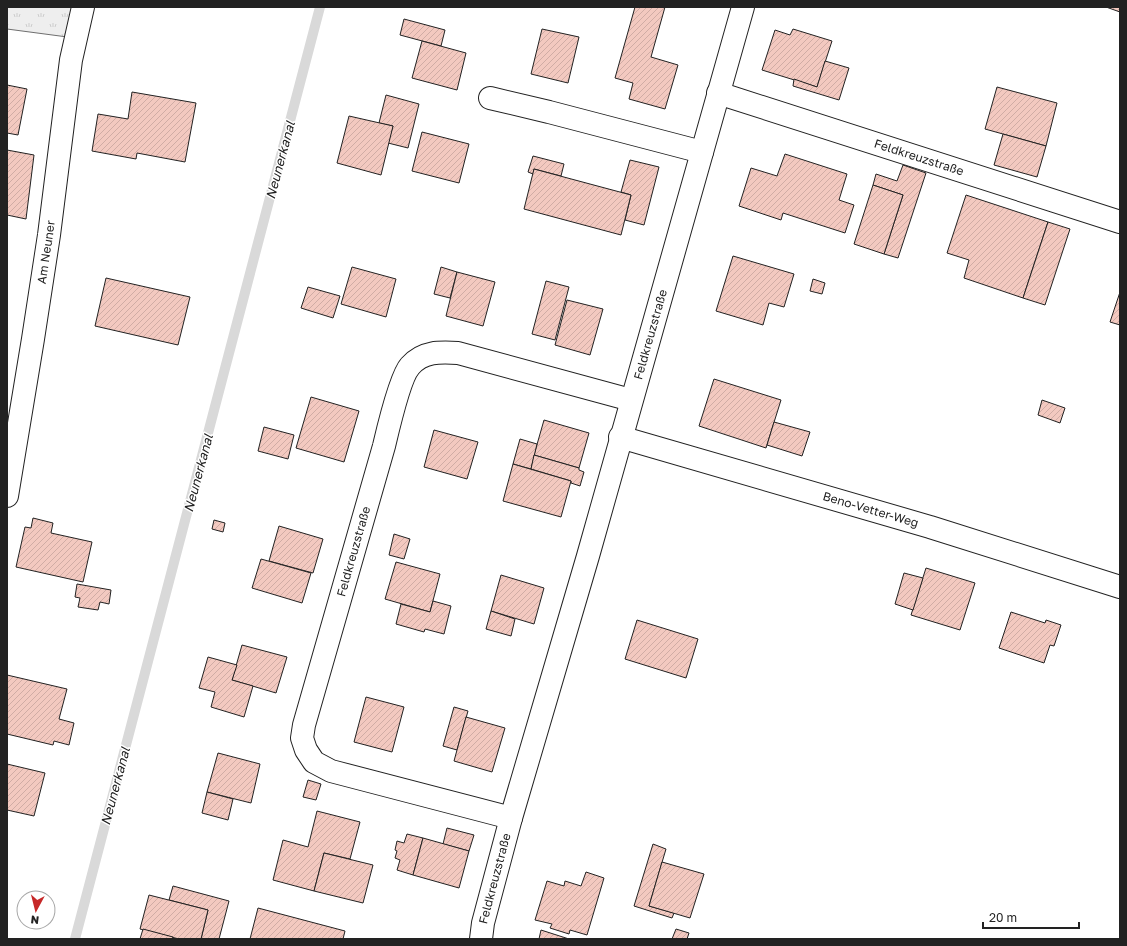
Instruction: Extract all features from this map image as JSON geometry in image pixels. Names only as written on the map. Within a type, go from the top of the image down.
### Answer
[{"type":"street","name":"Am Neuner","points":[[7,496],[33,339],[71,60],[83,7]]},
{"type":"street","name":"Feldkreuzstraße","points":[[481,939],[483,923],[511,818],[588,556],[620,437],[667,279],[743,7]]},
{"type":"street","name":"Feldkreuzstraße","points":[[718,93],[1120,222]]},
{"type":"street","points":[[490,98],[702,152]]},
{"type":"street","name":"Feldkreuzstraße","points":[[511,818],[331,771],[314,762],[306,750],[302,738],[304,725],[378,464],[401,386],[410,366],[424,355],[440,352],[458,353],[631,400]]},
{"type":"street","name":"Beno-Vetter-Weg","points":[[620,437],[930,527],[1120,587]]},
{"type":"green space","points":[[7,7],[83,7],[75,38],[7,29]]},
{"type":"building","points":[[635,7],[665,7],[651,57],[678,65],[665,109],[629,99],[633,83],[615,78]]},
{"type":"building","points":[[1106,7],[1120,7],[1120,12]]},
{"type":"building","points":[[404,19],[445,30],[441,46],[400,35]]},
{"type":"building","points":[[542,29],[579,37],[568,83],[531,74]]},
{"type":"building","points":[[793,29],[832,41],[817,87],[762,70],[775,30],[790,35]]},
{"type":"building","points":[[422,41],[466,53],[457,90],[412,78]]},
{"type":"building","points":[[825,61],[849,68],[839,100],[793,86],[794,79],[817,87]]},
{"type":"building","points":[[7,85],[27,89],[18,135],[7,133]]},
{"type":"building","points":[[997,87],[1057,103],[1046,146],[985,129]]},
{"type":"building","points":[[132,92],[196,103],[185,162],[137,153],[136,159],[92,151],[98,114],[128,119]]},
{"type":"building","points":[[386,95],[419,104],[408,148],[388,143],[393,126],[379,123]]},
{"type":"building","points":[[349,116],[393,126],[381,175],[337,163]]},
{"type":"building","points":[[422,132],[469,144],[459,183],[412,171]]},
{"type":"building","points":[[1003,134],[1046,146],[1037,177],[994,165]]},
{"type":"building","points":[[7,150],[34,155],[26,219],[7,215]]},
{"type":"building","points":[[785,154],[847,174],[839,200],[854,205],[845,233],[783,213],[781,220],[739,206],[751,168],[777,176]]},
{"type":"building","points":[[533,156],[564,164],[561,176],[534,169],[533,174],[528,172]]},
{"type":"building","points":[[630,160],[659,167],[644,225],[625,220],[631,195],[621,192]]},
{"type":"building","points":[[903,165],[926,173],[898,258],[884,254],[903,195],[873,185],[876,174],[897,181]]},
{"type":"building","points":[[534,169],[631,195],[621,235],[524,209]]},
{"type":"building","points":[[873,185],[903,195],[884,254],[854,244]]},
{"type":"building","points":[[966,195],[1048,222],[1023,298],[964,278],[969,260],[947,253]]},
{"type":"building","points":[[1048,222],[1070,229],[1045,305],[1023,298]]},
{"type":"building","points":[[733,256],[794,274],[784,307],[769,303],[763,325],[716,311]]},
{"type":"building","points":[[352,267],[396,279],[386,317],[341,304]]},
{"type":"building","points":[[441,267],[457,272],[450,298],[434,294]]},
{"type":"building","points":[[457,272],[495,282],[483,326],[446,316]]},
{"type":"building","points":[[106,278],[190,297],[178,345],[95,326]]},
{"type":"building","points":[[813,279],[825,283],[822,294],[810,291]]},
{"type":"building","points":[[546,281],[569,287],[555,340],[532,334]]},
{"type":"building","points":[[308,287],[340,296],[333,318],[301,308]]},
{"type":"building","points":[[1120,292],[1120,325],[1110,322]]},
{"type":"building","points":[[567,300],[603,309],[590,355],[555,345]]},
{"type":"building","points":[[714,379],[781,400],[766,448],[699,426]]},
{"type":"building","points":[[311,397],[359,411],[344,462],[296,448]]},
{"type":"building","points":[[1042,400],[1065,408],[1060,423],[1038,415]]},
{"type":"building","points":[[544,420],[589,433],[579,468],[534,455]]},
{"type":"building","points":[[774,422],[810,432],[802,456],[767,445]]},
{"type":"building","points":[[264,427],[294,435],[288,459],[258,451]]},
{"type":"building","points":[[434,430],[478,442],[467,479],[424,467]]},
{"type":"building","points":[[520,439],[537,444],[531,469],[513,464]]},
{"type":"building","points":[[534,455],[579,468],[579,470],[584,472],[580,486],[571,483],[571,481],[531,469]]},
{"type":"building","points":[[513,464],[571,481],[561,517],[503,501]]},
{"type":"building","points":[[33,518],[53,523],[51,533],[92,542],[83,582],[16,567],[25,527],[31,528]]},
{"type":"building","points":[[214,520],[225,523],[223,532],[212,529]]},
{"type":"building","points":[[279,526],[323,539],[313,573],[269,561]]},
{"type":"building","points":[[394,534],[410,539],[404,559],[389,555]]},
{"type":"building","points":[[261,559],[311,573],[302,603],[252,588]]},
{"type":"building","points":[[396,562],[440,574],[430,612],[385,599]]},
{"type":"building","points":[[926,568],[975,583],[960,630],[911,615]]},
{"type":"building","points":[[904,573],[923,578],[913,610],[895,604]]},
{"type":"building","points":[[501,575],[544,588],[534,624],[491,611]]},
{"type":"building","points":[[77,584],[111,590],[109,604],[100,602],[98,610],[78,607],[80,598],[75,597]]},
{"type":"building","points":[[433,601],[451,606],[444,634],[425,629],[424,632],[396,624],[401,604],[430,612]]},
{"type":"building","points":[[491,611],[515,619],[511,636],[486,629]]},
{"type":"building","points":[[1011,612],[1045,623],[1046,620],[1061,625],[1054,646],[1050,645],[1044,663],[999,648]]},
{"type":"building","points":[[637,620],[698,639],[686,678],[625,659]]},
{"type":"building","points":[[242,645],[287,657],[276,693],[232,680]]},
{"type":"building","points":[[208,657],[237,665],[232,680],[253,686],[244,717],[211,707],[215,692],[199,688]]},
{"type":"building","points":[[7,675],[67,689],[59,719],[74,723],[69,745],[54,741],[53,745],[7,734]]},
{"type":"building","points":[[366,697],[404,707],[392,752],[354,742]]},
{"type":"building","points":[[454,707],[468,711],[457,750],[443,746]]},
{"type":"building","points":[[466,717],[505,728],[492,772],[454,761]]},
{"type":"building","points":[[218,753],[260,764],[251,803],[207,792]]},
{"type":"building","points":[[7,764],[45,773],[34,816],[7,810]]},
{"type":"building","points":[[308,780],[321,784],[316,800],[303,797]]},
{"type":"building","points":[[207,792],[233,799],[228,820],[202,813]]},
{"type":"building","points":[[317,811],[360,822],[350,859],[324,853],[314,891],[273,880],[283,840],[308,847]]},
{"type":"building","points":[[447,828],[474,835],[469,851],[443,844]]},
{"type":"building","points":[[407,834],[423,838],[413,875],[397,870],[400,860],[395,858],[397,841],[404,843]]},
{"type":"building","points":[[423,838],[469,851],[459,888],[413,875]]},
{"type":"building","points":[[653,844],[666,849],[649,906],[674,913],[672,918],[634,906]]},
{"type":"building","points":[[324,853],[373,865],[363,903],[314,891]]},
{"type":"building","points":[[662,862],[704,874],[690,918],[649,906]]},
{"type":"building","points":[[586,872],[604,878],[587,935],[570,930],[569,934],[550,928],[552,924],[535,920],[547,881],[564,886],[565,881],[581,886]]},
{"type":"building","points":[[173,886],[229,901],[219,939],[201,939],[208,910],[169,900]]},
{"type":"building","points":[[149,895],[208,910],[201,939],[179,939],[140,929]]},
{"type":"building","points":[[258,908],[345,931],[343,939],[250,939]]},
{"type":"building","points":[[143,929],[173,937],[172,939],[140,939]]},
{"type":"building","points":[[676,929],[689,933],[687,939],[672,939]]},
{"type":"building","points":[[541,930],[569,939],[539,939]]},
{"type":"waterway","name":"Neunerkanal","points":[[75,939],[320,7]]}]
